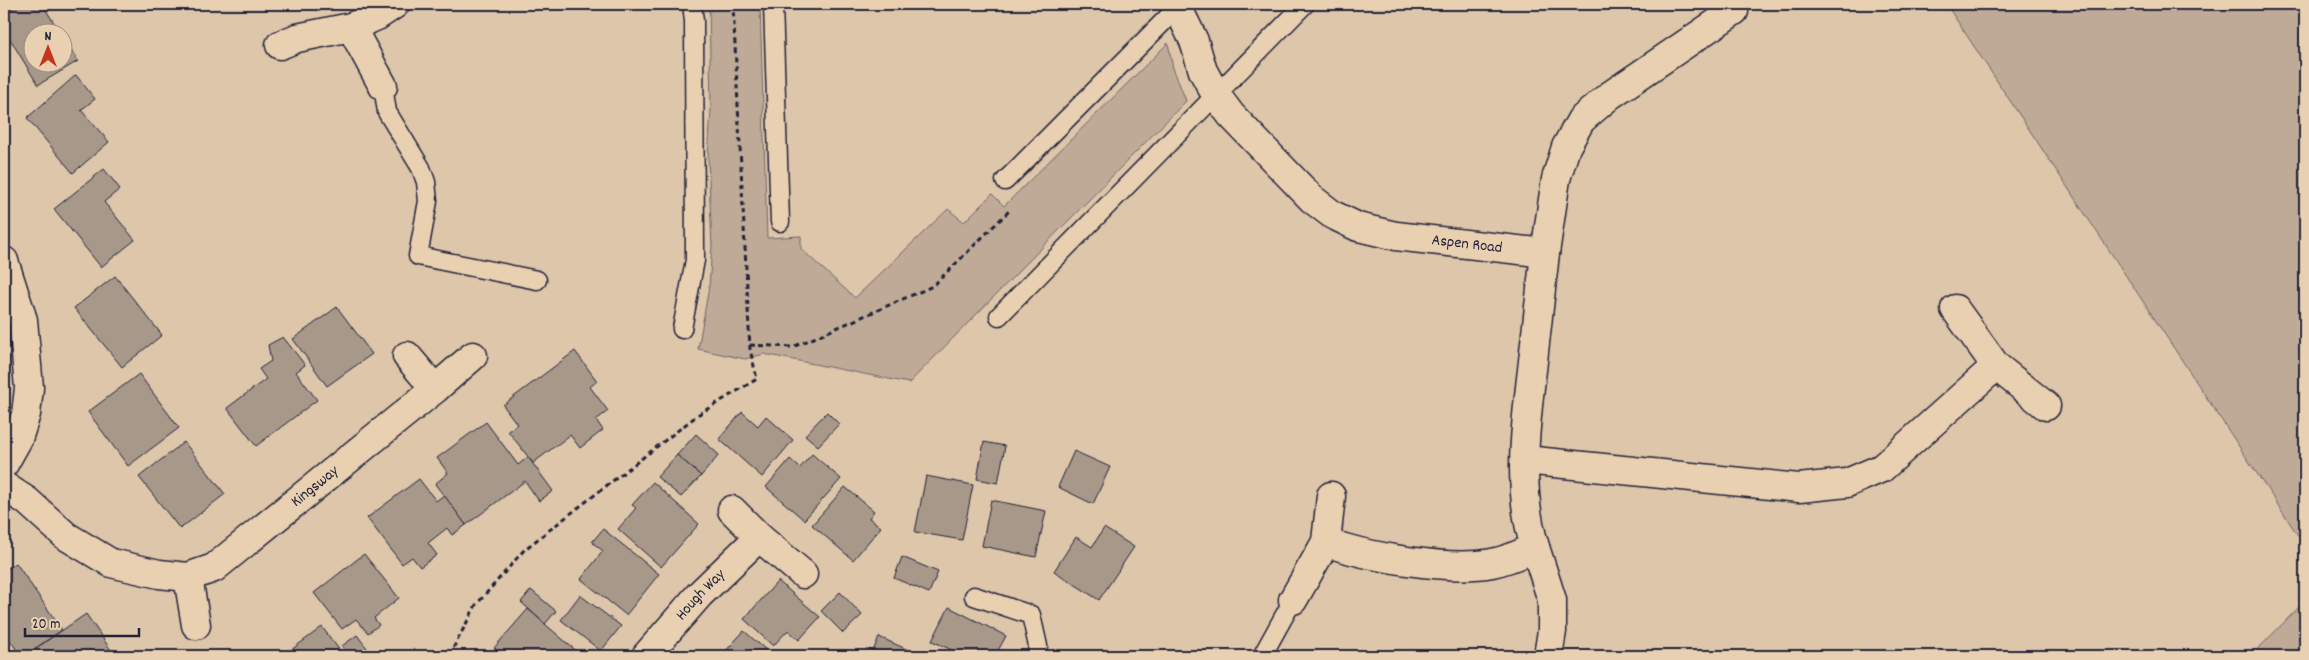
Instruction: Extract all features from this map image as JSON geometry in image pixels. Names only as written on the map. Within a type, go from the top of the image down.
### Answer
[{"type":"street","points":[[280,44],[297,38],[351,27],[377,16],[395,4]]},
{"type":"street","name":"Aspen Road","points":[[1178,5],[1194,41],[1203,71],[1216,95],[1231,115],[1312,199],[1333,215],[1358,228],[1396,236],[1545,253]]},
{"type":"street","points":[[1548,656],[1552,631],[1552,600],[1528,526],[1524,501],[1526,422],[1545,253],[1556,179],[1566,147],[1582,120],[1609,96],[1734,11]]},
{"type":"street","points":[[351,27],[384,86]]},
{"type":"street","points":[[4,261],[24,320],[29,388],[26,414],[18,439],[4,464]]},
{"type":"street","points":[[1955,310],[1996,366],[2046,406]]},
{"type":"street","points":[[407,356],[435,389]]},
{"type":"street","name":"Kingsway","points":[[4,486],[27,501],[66,536],[111,563],[159,574],[188,577],[214,568],[473,356]]},
{"type":"street","points":[[1525,460],[1800,488],[1848,483],[1882,468],[1996,366]]},
{"type":"street","points":[[1293,600],[1326,542],[1331,496]]},
{"type":"street","points":[[732,510],[758,536],[803,574]]},
{"type":"street","name":"Hough Way","points":[[646,656],[699,595],[758,536]]},
{"type":"street","points":[[1326,542],[1352,552],[1461,566],[1492,563],[1515,557],[1535,547]]},
{"type":"street","points":[[188,577],[196,625]]},
{"type":"lane","points":[[682,329],[695,260],[694,21],[692,4]]},
{"type":"lane","points":[[773,4],[780,222]]},
{"type":"lane","points":[[999,316],[1305,4]]},
{"type":"lane","points":[[1004,181],[1178,5]]},
{"type":"lane","points":[[384,86],[387,112],[421,168],[426,182],[428,201],[418,256],[537,280]]},
{"type":"lane","points":[[974,596],[1031,615],[1038,646],[1036,656]]},
{"type":"lane","points":[[1262,656],[1293,600]]},
{"type":"path","points":[[449,656],[476,605],[525,548],[699,414],[757,379],[750,349],[733,4]]},
{"type":"shaded area","points":[[709,4],[760,4],[767,238],[801,236],[801,249],[855,298],[948,209],[964,222],[992,194],[1004,206],[1168,43],[1173,68],[1186,101],[909,383],[764,354],[745,359],[698,349],[709,287],[712,246],[708,157],[711,109]]},
{"type":"shaded area","points":[[1946,4],[2305,4],[2305,546]]},
{"type":"shaded area","points":[[2305,601],[2305,656],[2251,656]]},
{"type":"building","points":[[19,4],[42,4],[54,22],[22,22],[22,59],[4,29],[4,13]]},
{"type":"building","points":[[72,52],[78,61],[72,65]]},
{"type":"building","points":[[30,72],[60,72],[38,85]]},
{"type":"building","points":[[76,75],[95,99],[81,110],[109,142],[73,173],[27,118]]},
{"type":"building","points":[[104,169],[120,189],[104,202],[135,240],[101,267],[54,209]]},
{"type":"building","points":[[115,276],[162,335],[122,367],[74,308]]},
{"type":"building","points":[[337,307],[372,354],[327,386],[293,339]]},
{"type":"building","points":[[283,337],[305,365],[296,372],[317,400],[256,446],[227,408],[266,379],[259,369],[271,361],[268,345]]},
{"type":"building","points":[[575,351],[597,381],[590,387],[608,411],[596,420],[603,430],[580,448],[570,435],[533,463],[508,431],[517,424],[503,405]]},
{"type":"building","points":[[139,374],[179,428],[128,466],[88,412]]},
{"type":"building","points":[[742,412],[758,426],[766,416],[793,440],[762,477],[719,439]]},
{"type":"building","points":[[827,412],[839,424],[818,446],[805,435]]},
{"type":"building","points":[[486,422],[518,465],[528,457],[553,491],[539,501],[525,481],[466,525],[435,484],[448,473],[437,458]]},
{"type":"building","points":[[696,434],[719,455],[701,476],[677,455]]},
{"type":"building","points":[[184,442],[225,494],[180,529],[139,477]]},
{"type":"building","points":[[984,442],[1005,446],[998,483],[977,479]]},
{"type":"building","points":[[1074,451],[1110,467],[1093,504],[1058,487]]},
{"type":"building","points":[[812,454],[841,479],[804,520],[766,487],[790,459],[800,468]]},
{"type":"building","points":[[677,455],[701,476],[681,497],[657,477]]},
{"type":"building","points":[[926,476],[973,485],[962,540],[915,532]]},
{"type":"building","points":[[419,479],[436,501],[444,495],[466,525],[452,535],[447,528],[428,543],[437,555],[420,567],[412,557],[402,564],[367,518]]},
{"type":"building","points":[[653,482],[699,524],[661,567],[618,529],[636,508],[632,505]]},
{"type":"building","points":[[845,487],[874,511],[869,518],[881,527],[853,560],[812,525]]},
{"type":"building","points":[[991,500],[1046,511],[1036,557],[982,546]]},
{"type":"building","points":[[1104,528],[1134,547],[1099,600],[1054,571],[1076,537],[1092,547]]},
{"type":"building","points":[[603,529],[659,574],[626,615],[581,579],[603,551],[592,542]]},
{"type":"building","points":[[364,554],[399,598],[374,618],[379,625],[368,633],[356,619],[342,629],[314,593]]},
{"type":"building","points":[[902,557],[938,572],[929,593],[894,578]]},
{"type":"building","points":[[16,563],[62,630],[24,656],[21,656],[7,636],[4,638],[4,571]]},
{"type":"building","points":[[778,581],[820,617],[799,640],[788,630],[773,646],[744,619]]},
{"type":"building","points":[[531,590],[556,611],[545,624],[521,602]]},
{"type":"building","points":[[840,592],[862,615],[843,633],[821,611]]},
{"type":"building","points":[[580,595],[621,626],[601,651],[561,620]]},
{"type":"building","points":[[949,607],[1006,636],[995,656],[949,656],[952,650],[932,641]]},
{"type":"building","points":[[528,609],[582,656],[504,656],[494,648]]},
{"type":"building","points":[[86,614],[115,656],[36,656],[32,651]]},
{"type":"building","points":[[322,627],[344,656],[283,656]]},
{"type":"building","points":[[744,631],[773,656],[721,656]]},
{"type":"building","points":[[357,635],[373,656],[350,656],[342,646]]},
{"type":"building","points":[[879,637],[913,652],[911,656],[871,656]]}]
